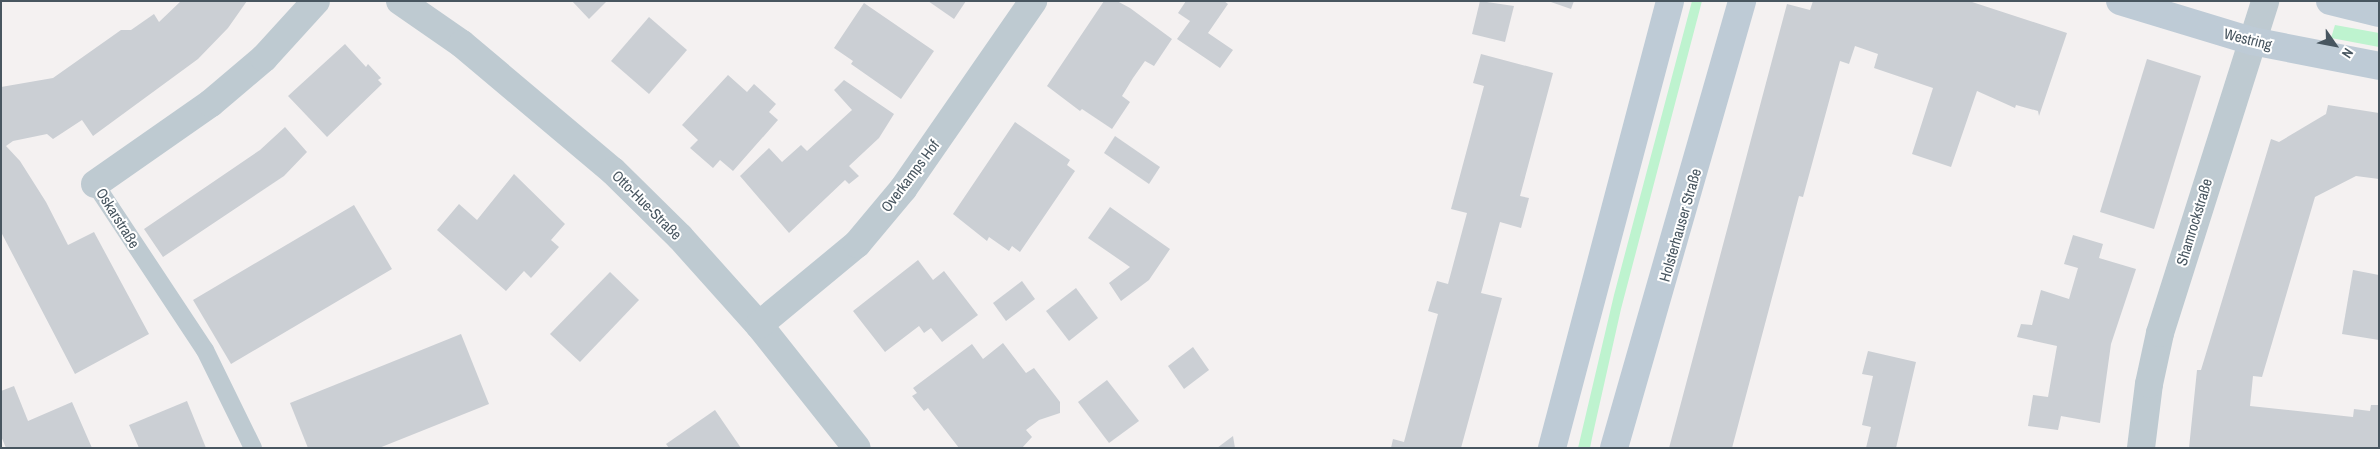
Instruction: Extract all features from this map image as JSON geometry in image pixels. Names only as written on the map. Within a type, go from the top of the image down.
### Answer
[{"type":"main road","points":[[1552,448],[1670,1]]},
{"type":"main road","name":"Holsterhauser Straße","points":[[1614,448],[1742,1]]},
{"type":"main road","name":"Westring","points":[[2120,1],[2252,41],[2379,66]]},
{"type":"main road","points":[[2330,1],[2379,13]]},
{"type":"street","name":"Oskarstraße","points":[[95,184],[211,103],[264,58],[316,1]]},
{"type":"street","name":"Otto-Hue-Straße","points":[[400,1],[462,44],[613,171],[680,237],[759,325],[857,448]]},
{"type":"street","name":"Overkamps Hof","points":[[759,325],[863,237],[903,189],[1033,1]]},
{"type":"street","name":"Shamrockstraße","points":[[2141,448],[2149,384],[2160,333],[2265,1]]},
{"type":"lane","name":"Oskarstraße","points":[[95,184],[205,350],[253,448]]},
{"type":"green space","points":[[1692,1],[1702,1],[1621,309],[1590,448],[1578,448],[1614,295]]},
{"type":"green space","points":[[2335,25],[2379,33],[2379,47],[2331,38]]},
{"type":"building","points":[[181,1],[247,1],[228,28],[198,59],[93,136],[82,120],[53,139],[47,134],[13,141],[6,146],[20,161],[46,202],[68,245],[94,232],[149,334],[75,374],[1,232],[1,87],[53,78],[121,30],[131,30],[154,14],[159,22]]},
{"type":"building","points":[[572,1],[607,1],[589,19]]},
{"type":"building","points":[[928,1],[966,1],[954,19]]},
{"type":"building","points":[[1104,1],[1117,1],[1130,8],[1172,39],[1154,66],[1145,61],[1133,78],[1122,96],[1130,102],[1112,129],[1082,109],[1080,111],[1047,86]]},
{"type":"building","points":[[1186,1],[1224,1],[1228,4],[1208,33],[1233,50],[1220,68],[1177,39],[1190,21],[1178,13]]},
{"type":"building","points":[[1480,1],[1514,6],[1505,42],[1472,34]]},
{"type":"building","points":[[1548,1],[1574,1],[1571,9]]},
{"type":"building","points":[[1813,1],[1969,1],[2067,33],[2039,116],[2038,111],[2016,105],[2015,108],[1977,91],[1951,167],[1912,154],[1933,88],[1874,68],[1878,54],[1855,46],[1849,64],[1840,61],[1803,197],[1799,196],[1732,448],[1669,448],[1787,4],[1810,10]]},
{"type":"building","points":[[864,3],[934,51],[901,99],[851,64],[853,61],[834,48]]},
{"type":"building","points":[[649,17],[687,50],[649,94],[611,61]]},
{"type":"building","points":[[345,44],[366,67],[368,64],[381,78],[378,80],[382,84],[327,137],[288,96]]},
{"type":"building","points":[[1481,54],[1553,73],[1520,196],[1529,198],[1521,228],[1500,222],[1481,293],[1502,298],[1461,448],[1391,448],[1393,439],[1404,442],[1438,314],[1428,311],[1437,281],[1448,284],[1467,213],[1451,209],[1484,86],[1473,83]]},
{"type":"building","points":[[2147,59],[2201,76],[2154,229],[2100,212]]},
{"type":"building","points":[[728,75],[747,92],[754,84],[776,104],[769,112],[778,120],[733,171],[720,160],[713,168],[690,148],[698,140],[682,125]]},
{"type":"building","points":[[844,80],[894,114],[879,138],[849,166],[859,176],[849,184],[845,180],[789,233],[740,176],[769,148],[782,162],[801,145],[807,151],[852,110],[834,90]]},
{"type":"building","points":[[2328,105],[2379,113],[2379,179],[2356,176],[2315,197],[2262,377],[2253,376],[2250,406],[2353,417],[2354,409],[2370,411],[2371,405],[2379,405],[2379,448],[2189,448],[2197,370],[2201,370],[2271,139],[2279,142],[2326,114]]},
{"type":"building","points":[[1015,122],[1070,160],[1067,165],[1075,171],[1020,252],[1012,246],[1009,251],[989,237],[987,241],[953,214]]},
{"type":"building","points":[[285,127],[307,152],[284,176],[163,257],[144,229],[260,150]]},
{"type":"building","points":[[1115,136],[1160,167],[1149,184],[1104,153]]},
{"type":"building","points":[[514,174],[565,224],[551,240],[559,247],[531,278],[524,271],[506,291],[437,230],[459,204],[477,220]]},
{"type":"building","points":[[354,205],[392,269],[231,364],[193,300]]},
{"type":"building","points":[[1110,207],[1170,249],[1149,280],[1121,301],[1109,283],[1130,267],[1088,238]]},
{"type":"building","points":[[2073,235],[2103,244],[2099,258],[2136,269],[2111,344],[2100,423],[2061,416],[2058,430],[2028,426],[2033,395],[2048,397],[2057,346],[2017,337],[2021,324],[2032,325],[2041,290],[2069,299],[2078,268],[2064,264]]},
{"type":"building","points":[[918,260],[933,280],[944,271],[978,315],[942,342],[931,328],[924,333],[919,326],[885,352],[853,311]]},
{"type":"building","points":[[2353,270],[2379,275],[2379,340],[2342,334]]},
{"type":"building","points":[[610,272],[639,300],[580,362],[550,334]]},
{"type":"building","points":[[1022,281],[1035,299],[1006,321],[993,303]]},
{"type":"building","points":[[1076,288],[1098,318],[1069,341],[1046,311]]},
{"type":"building","points":[[461,334],[489,404],[379,448],[308,448],[290,403]]},
{"type":"building","points":[[1003,343],[1026,373],[1034,368],[1060,402],[1060,413],[1039,420],[1026,430],[1032,437],[1022,448],[959,448],[928,408],[924,411],[912,396],[917,393],[913,388],[972,344],[983,359]]},
{"type":"building","points":[[1193,347],[1209,370],[1184,389],[1168,366]]},
{"type":"building","points":[[1868,351],[1916,362],[1896,448],[1866,448],[1871,427],[1862,425],[1873,376],[1862,374]]},
{"type":"building","points":[[1107,380],[1139,421],[1109,443],[1078,402]]},
{"type":"building","points":[[14,386],[28,421],[72,402],[92,448],[6,448],[1,436],[1,391]]},
{"type":"building","points":[[187,401],[206,448],[139,448],[129,425]]},
{"type":"building","points":[[715,410],[741,448],[669,448],[666,444]]},
{"type":"building","points":[[1233,436],[1235,448],[1217,448]]}]
